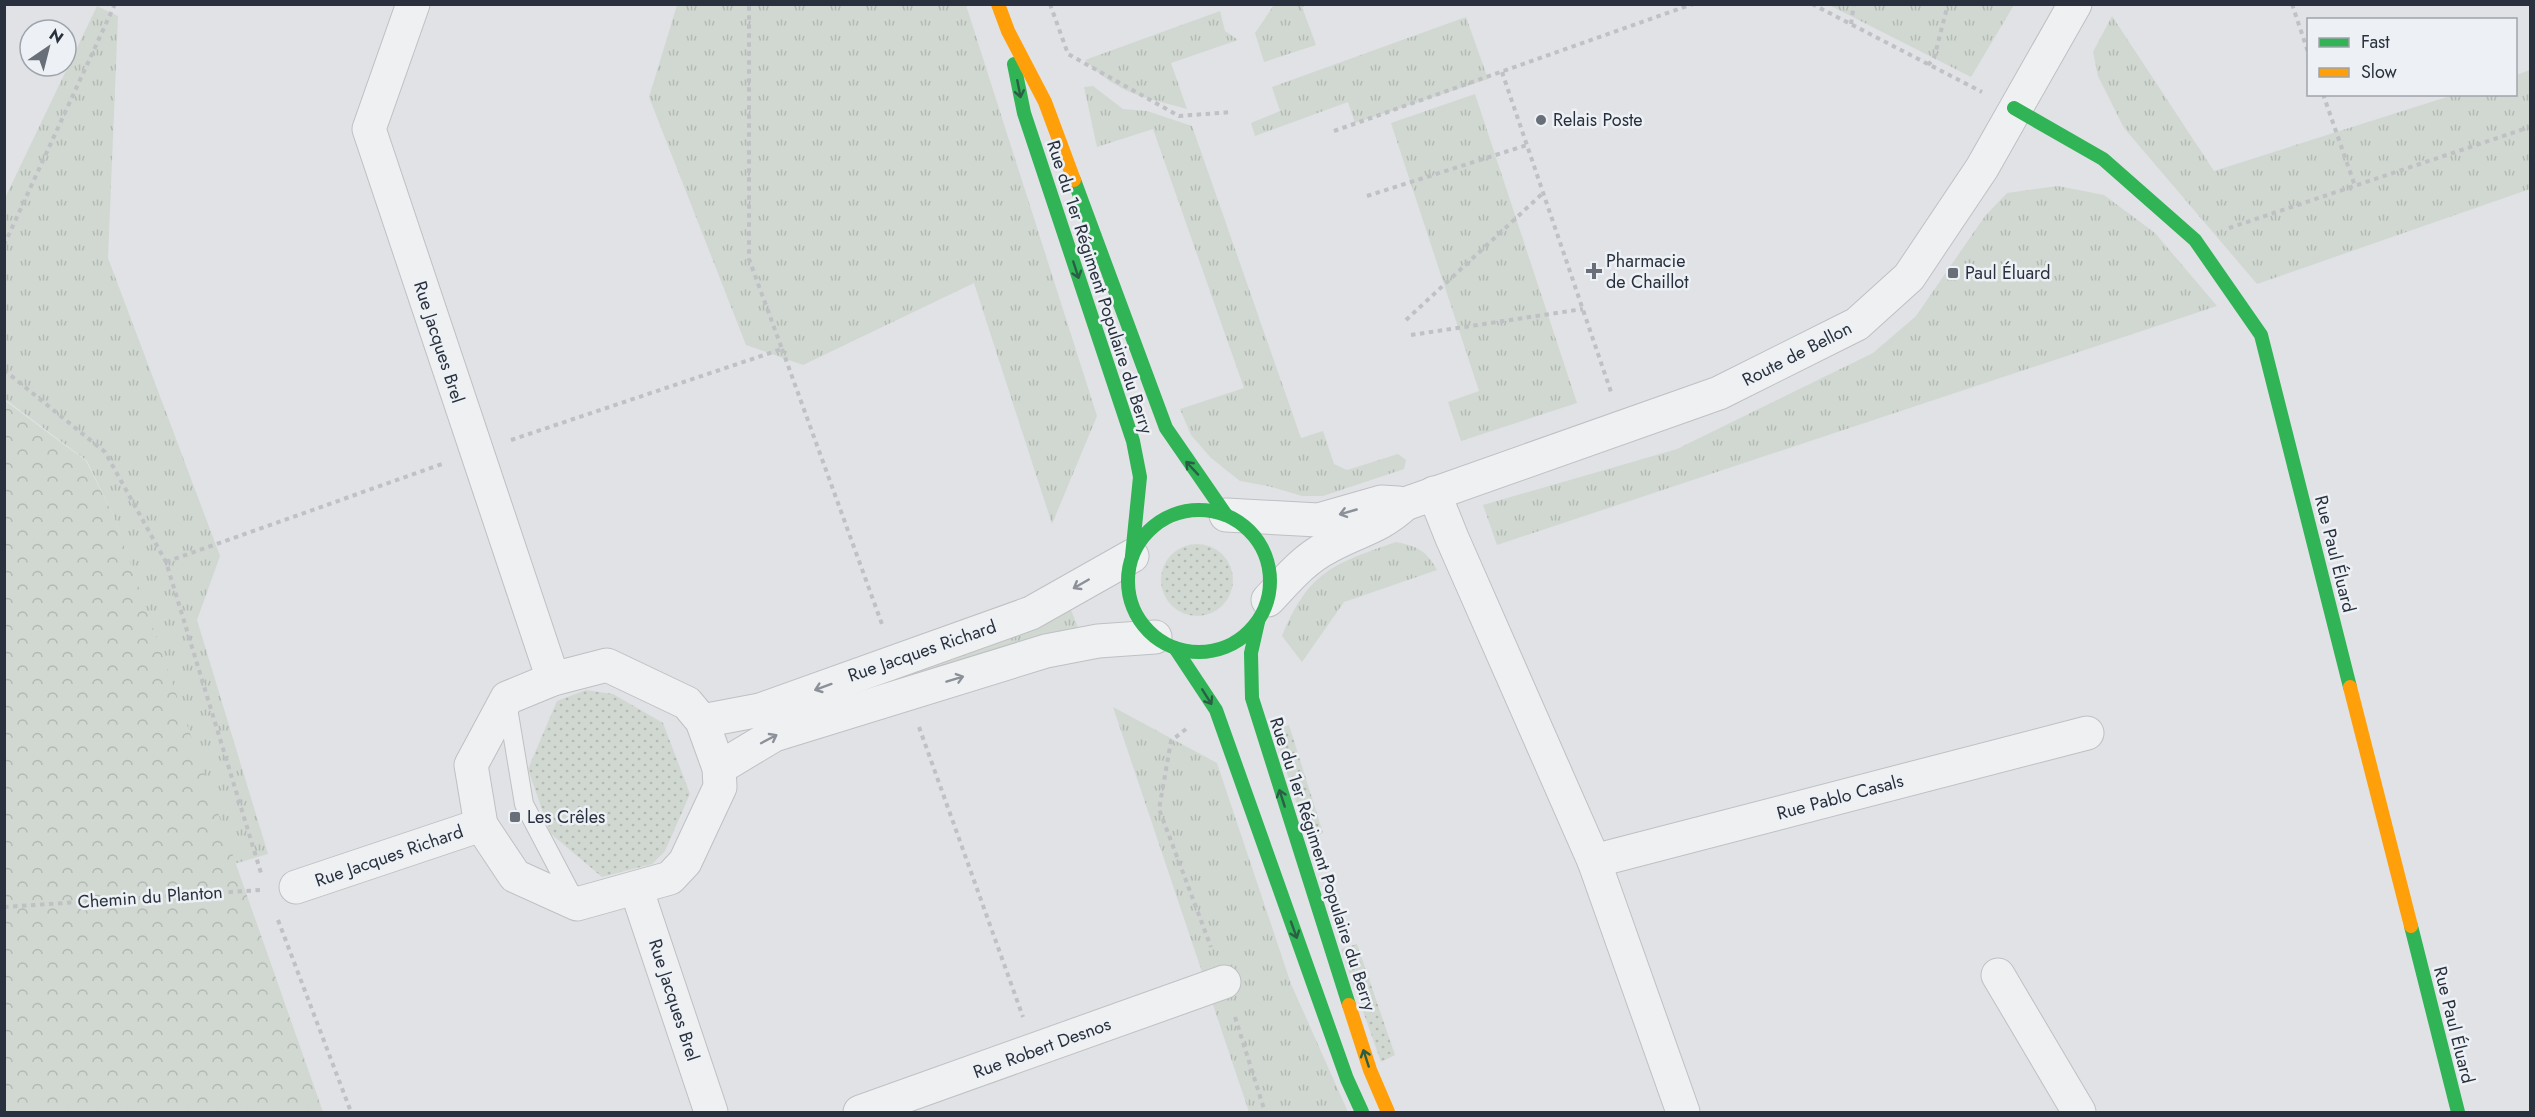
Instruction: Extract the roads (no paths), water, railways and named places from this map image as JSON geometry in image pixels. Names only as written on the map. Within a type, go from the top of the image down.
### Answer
[{"type":"main road","name":"Rue du 1er Régiment Populaire du Berry","points":[[998,4],[1008,31],[1045,102],[1166,428],[1184,459],[1206,483],[1226,515]]},
{"type":"main road","name":"Rue du 1er Régiment Populaire du Berry","points":[[1008,31],[1024,113],[1133,441],[1140,477],[1132,556]]},
{"type":"main road","name":"Rue Paul Éluard","points":[[2014,108],[2103,159],[2194,240],[2261,335],[2453,1111]]},
{"type":"main road","points":[[1165,642],[1198,653],[1218,649],[1236,641],[1263,611],[1271,580],[1267,559],[1258,540],[1245,525],[1226,515],[1204,510],[1182,511],[1160,521],[1143,536],[1132,556],[1128,578],[1130,600],[1140,621],[1165,642],[1216,710],[1343,1068],[1362,1113]]},
{"type":"main road","name":"Rue du 1er Régiment Populaire du Berry","points":[[1263,611],[1251,653],[1252,698],[1370,1070],[1388,1113]]},
{"type":"street","name":"Rue Jacques Brel","points":[[413,4],[369,129],[475,452],[553,679]]},
{"type":"street","name":"Route de Bellon","points":[[1226,515],[1318,520],[1381,502],[1420,498],[1719,393],[1857,324],[1909,277],[1982,168],[2075,4]]},
{"type":"street","name":"Route de Bellon","points":[[1263,611],[1306,561],[1327,547],[1387,521],[1420,498]]},
{"type":"street","points":[[1420,498],[1452,538],[1594,861],[1683,1113]]},
{"type":"street","name":"Rue Jacques Richard","points":[[702,721],[760,710],[1031,613],[1132,556]]},
{"type":"street","name":"Rue Jacques Richard","points":[[719,768],[774,735],[1046,651],[1098,641],[1165,642]]},
{"type":"street","points":[[607,665],[687,703],[702,721],[719,768],[720,787],[684,862],[670,878],[577,904],[515,876],[481,825],[471,765],[507,698],[553,679],[607,665]]},
{"type":"street","name":"Rue Pablo Casals","points":[[1594,861],[2087,733]]},
{"type":"street","name":"Rue Jacques Richard","points":[[281,888],[481,825]]},
{"type":"street","name":"Rue Jacques Brel","points":[[636,888],[711,1113]]},
{"type":"street","points":[[1998,975],[2079,1113]]},
{"type":"street","name":"Rue Robert Desnos","points":[[860,1113],[1224,982]]},
{"type":"lane","points":[[507,698],[524,804],[577,904]]},
{"type":"place","name":"Relais Poste","points":[[1541,120]]},
{"type":"place","name":"Pharmacie de Chaillot","points":[[1594,271]]},
{"type":"place","name":"Paul Éluard","points":[[1953,273]]},
{"type":"place","name":"Les Crêles","points":[[515,817]]}]
